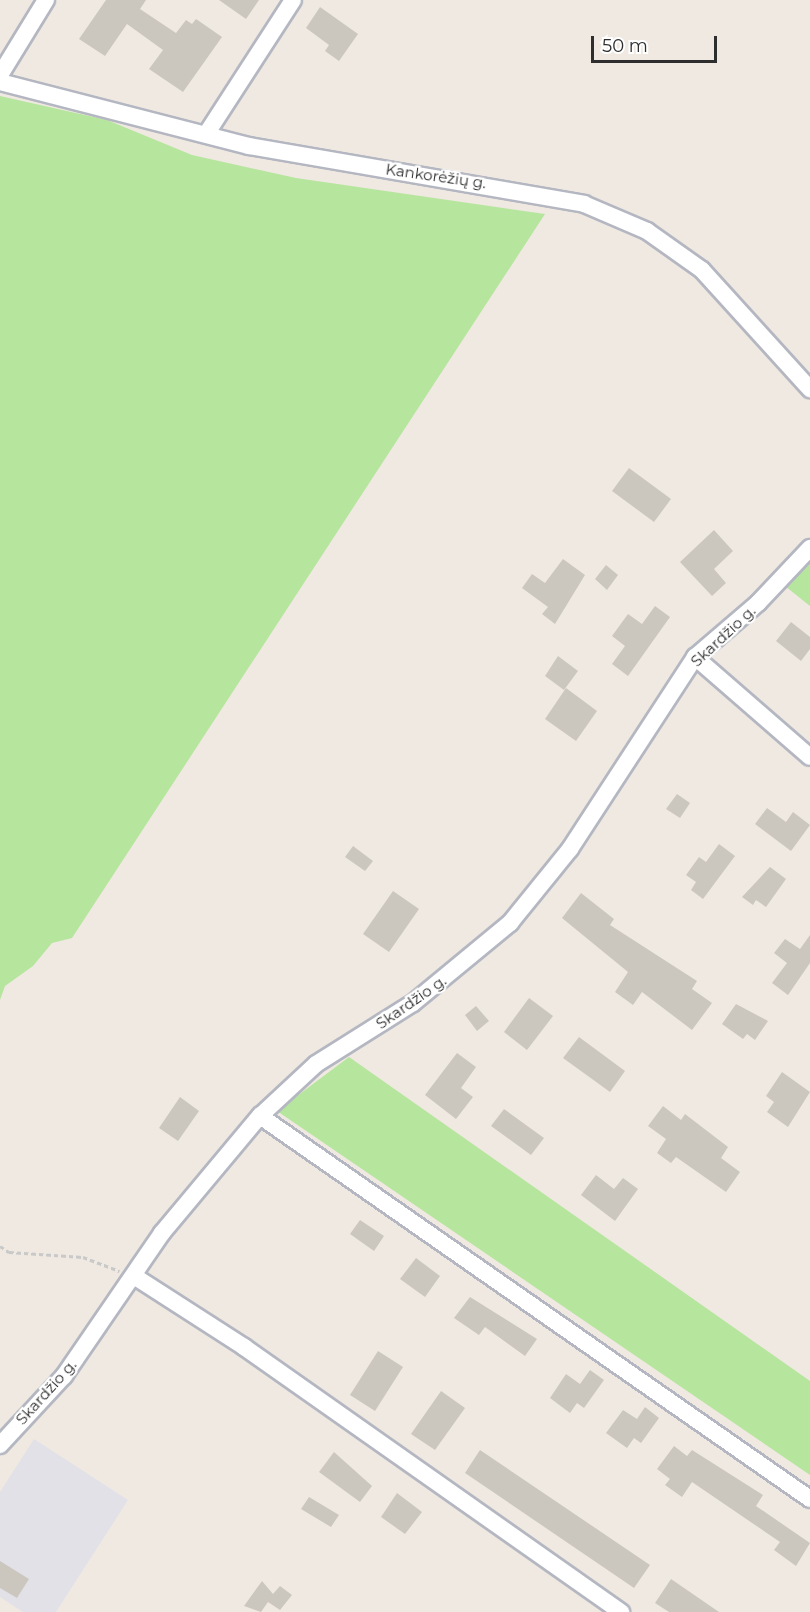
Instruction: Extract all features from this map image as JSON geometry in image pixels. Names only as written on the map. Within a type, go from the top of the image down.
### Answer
[{"type":"street","points":[[0,75],[7,55],[46,0]]},
{"type":"street","points":[[207,133],[293,0]]},
{"type":"street","name":"Kankorėžių g.","points":[[0,82],[315,160],[484,183],[584,204],[647,231],[702,270],[810,389]]},
{"type":"street","name":"Skardžio g.","points":[[0,1445],[64,1376],[162,1233],[260,1116],[316,1064],[413,1003],[491,944],[570,849],[695,657],[758,603],[810,548]]},
{"type":"street","points":[[695,657],[810,758]]},
{"type":"street","points":[[260,1116],[810,1499]]},
{"type":"street","points":[[134,1276],[244,1347],[621,1612]]},
{"type":"path","points":[[0,1246],[9,1252],[83,1257],[134,1276]]},
{"type":"shaded area","points":[[34,1439],[128,1500],[56,1612],[23,1612],[0,1597],[0,1492]]},
{"type":"green space","points":[[0,96],[107,120],[192,155],[296,178],[545,214],[72,938],[52,943],[33,966],[5,986],[0,1000]]},
{"type":"green space","points":[[810,560],[810,606],[785,586]]},
{"type":"green space","points":[[349,1057],[810,1381],[810,1475],[277,1111]]},
{"type":"building","points":[[106,0],[146,0],[140,9],[176,33],[186,20],[192,24],[196,19],[222,37],[183,92],[149,69],[163,50],[127,24],[105,56],[79,39]]},
{"type":"building","points":[[219,0],[259,0],[246,19]]},
{"type":"building","points":[[320,7],[358,34],[339,61],[325,51],[329,45],[306,28]]},
{"type":"building","points":[[629,468],[671,499],[654,522],[612,491]]},
{"type":"building","points":[[714,530],[733,551],[714,569],[726,583],[712,596],[680,562]]},
{"type":"building","points":[[563,559],[585,575],[555,624],[542,614],[548,607],[522,588],[532,574],[545,583]]},
{"type":"building","points":[[606,565],[618,575],[607,590],[595,579]]},
{"type":"building","points":[[655,606],[670,617],[628,676],[612,664],[625,646],[612,636],[628,614],[642,624]]},
{"type":"building","points":[[791,622],[810,637],[810,649],[801,661],[776,641]]},
{"type":"building","points":[[558,656],[578,671],[564,690],[545,676]]},
{"type":"building","points":[[566,688],[597,711],[576,741],[545,719]]},
{"type":"building","points":[[677,794],[690,803],[680,818],[666,809]]},
{"type":"building","points":[[767,808],[786,822],[793,812],[810,825],[791,851],[755,824]]},
{"type":"building","points":[[719,844],[735,856],[703,899],[691,890],[696,882],[686,875],[699,857],[706,862]]},
{"type":"building","points":[[353,846],[373,861],[365,871],[345,857]]},
{"type":"building","points":[[770,867],[786,879],[766,907],[756,900],[753,905],[742,897]]},
{"type":"building","points":[[393,891],[419,909],[389,952],[363,934]]},
{"type":"building","points":[[581,893],[614,919],[610,925],[697,981],[692,989],[712,1003],[692,1030],[642,992],[633,1005],[615,992],[628,972],[562,918]]},
{"type":"building","points":[[810,935],[810,963],[788,995],[772,983],[787,963],[774,953],[785,939],[800,949]]},
{"type":"building","points":[[529,998],[553,1016],[527,1050],[504,1032]]},
{"type":"building","points":[[736,1004],[768,1021],[755,1040],[747,1034],[743,1039],[722,1024]]},
{"type":"building","points":[[476,1006],[489,1021],[477,1031],[465,1015]]},
{"type":"building","points":[[579,1037],[625,1071],[610,1092],[563,1058]]},
{"type":"building","points":[[457,1053],[476,1067],[461,1088],[473,1097],[456,1119],[425,1095]]},
{"type":"building","points":[[782,1072],[810,1092],[788,1127],[767,1112],[774,1102],[766,1096]]},
{"type":"building","points":[[180,1097],[199,1111],[178,1141],[159,1128]]},
{"type":"building","points":[[663,1106],[681,1120],[685,1114],[728,1147],[721,1158],[740,1172],[726,1192],[676,1157],[671,1163],[657,1153],[666,1139],[648,1126]]},
{"type":"building","points":[[504,1109],[544,1138],[531,1155],[491,1126]]},
{"type":"building","points":[[596,1175],[614,1189],[623,1178],[638,1189],[615,1221],[581,1195]]},
{"type":"building","points":[[360,1220],[384,1236],[374,1251],[350,1234]]},
{"type":"building","points":[[416,1258],[440,1276],[425,1297],[400,1279]]},
{"type":"building","points":[[470,1297],[537,1339],[525,1356],[485,1327],[479,1335],[454,1318]]},
{"type":"building","points":[[378,1351],[403,1367],[375,1411],[350,1395]]},
{"type":"building","points":[[590,1370],[604,1380],[584,1408],[577,1403],[570,1413],[550,1398],[566,1374],[580,1384]]},
{"type":"building","points":[[441,1391],[465,1408],[435,1450],[411,1434]]},
{"type":"building","points":[[645,1407],[659,1418],[641,1443],[634,1438],[627,1448],[606,1433],[623,1410],[637,1419]]},
{"type":"building","points":[[674,1446],[687,1456],[692,1450],[763,1495],[756,1506],[810,1543],[796,1566],[774,1550],[780,1542],[692,1482],[682,1497],[665,1485],[670,1479],[657,1469]]},
{"type":"building","points":[[480,1450],[650,1565],[634,1588],[465,1473]]},
{"type":"building","points":[[334,1452],[372,1486],[360,1502],[319,1472]]},
{"type":"building","points":[[397,1493],[422,1512],[405,1534],[381,1517]]},
{"type":"building","points":[[309,1497],[339,1515],[331,1527],[301,1509]]},
{"type":"building","points":[[0,1561],[29,1579],[17,1598],[0,1588]]},
{"type":"building","points":[[671,1579],[719,1612],[669,1612],[655,1603]]},
{"type":"building","points":[[262,1581],[273,1594],[280,1586],[292,1595],[280,1610],[268,1602],[261,1612],[244,1606]]}]
